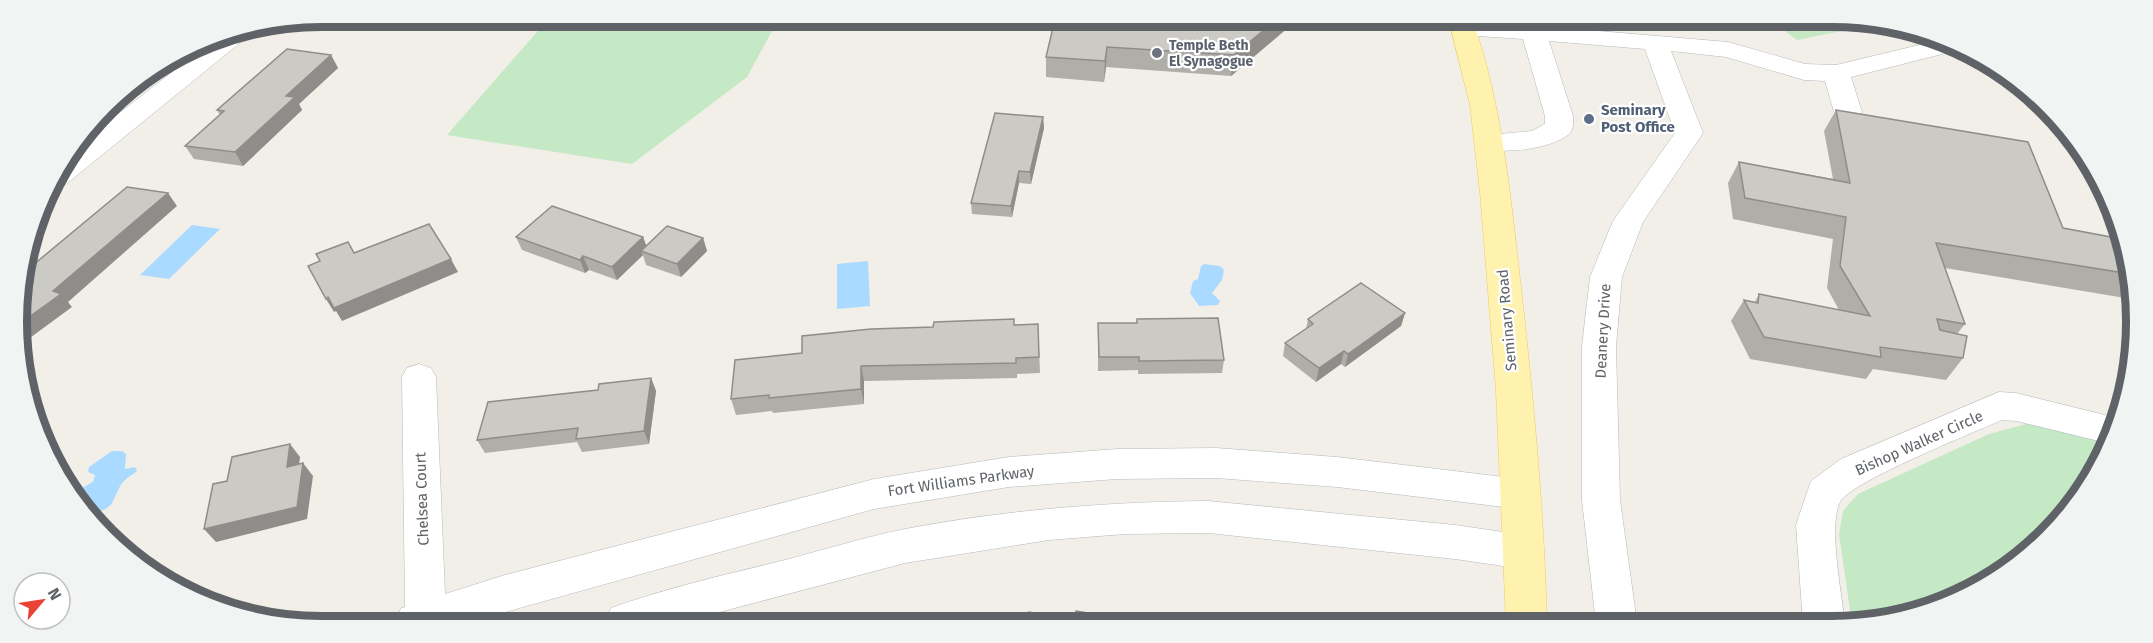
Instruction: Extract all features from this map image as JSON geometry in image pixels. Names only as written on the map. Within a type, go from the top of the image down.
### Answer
[{"type":"main road","name":"Seminary Road","points":[[1463,27],[1478,85],[1489,142],[1508,316],[1521,494],[1527,616]]},
{"type":"street","points":[[1489,27],[1728,50],[1804,72],[1836,73],[1940,48]]},
{"type":"street","points":[[1489,142],[1537,140],[1559,128],[1559,116],[1533,32]]},
{"type":"street","name":"Deanery Drive","points":[[1616,616],[1601,500],[1599,346],[1606,277],[1628,221],[1689,133],[1655,42]]},
{"type":"street","points":[[73,163],[223,44]]},
{"type":"street","points":[[1836,73],[1848,112]]},
{"type":"street","name":"Chelsea Court","points":[[419,377],[422,616]]},
{"type":"street","name":"Bishop Walker Circle","points":[[1823,616],[1815,525],[1824,492],[1854,470],[1999,406],[2016,407],[2106,429]]},
{"type":"street","name":"Fort Williams Parkway","points":[[435,616],[540,584],[874,494],[1009,472],[1117,464],[1216,463],[1336,471],[1521,494]]},
{"type":"street","points":[[643,616],[905,546],[1049,524],[1125,518],[1208,517],[1455,542],[1524,552]]},
{"type":"green space","points":[[541,27],[774,27],[747,77],[632,164],[447,135]]},
{"type":"green space","points":[[1780,27],[1855,28],[1797,40]]},
{"type":"green space","points":[[2030,423],[2103,437],[2087,469],[2065,501],[2040,530],[2011,555],[1979,577],[1944,594],[1908,606],[1851,615],[1839,534],[1843,511],[1858,494],[1989,434]]},
{"type":"water","points":[[192,225],[220,229],[169,279],[140,275]]},
{"type":"water","points":[[868,261],[870,306],[837,309],[837,264]]},
{"type":"water","points":[[1204,264],[1220,266],[1224,270],[1222,280],[1212,293],[1220,301],[1218,305],[1199,306],[1190,293],[1193,281],[1198,279],[1201,266]]},
{"type":"water","points":[[112,451],[122,451],[126,454],[125,469],[135,467],[137,471],[121,485],[110,506],[96,511],[80,489],[93,482],[95,475],[88,472],[89,467]]},
{"type":"building","points":[[1053,27],[1268,27],[1234,55],[1107,47],[1105,61],[1046,57]]},
{"type":"building","points":[[287,49],[331,55],[286,96],[295,97],[235,152],[185,146],[224,111],[217,110]]},
{"type":"building","points":[[1836,110],[2028,142],[2063,228],[2111,237],[2116,245],[2121,272],[1936,243],[1965,324],[1937,319],[1940,330],[1967,336],[1963,358],[1880,347],[1881,357],[1764,337],[1744,300],[1758,303],[1759,294],[1870,316],[1840,266],[1846,217],[1745,198],[1739,162],[1850,183]]},
{"type":"building","points":[[995,113],[1043,117],[1030,172],[1019,171],[1011,206],[971,203]]},
{"type":"building","points":[[127,187],[168,193],[53,291],[61,294],[27,318],[33,265]]},
{"type":"building","points":[[552,206],[643,237],[612,267],[583,256],[580,260],[516,237]]},
{"type":"building","points":[[429,224],[451,259],[334,308],[328,297],[326,299],[308,266],[320,261],[316,254],[348,242],[354,253]]},
{"type":"building","points":[[667,226],[703,238],[677,264],[641,251]]},
{"type":"building","points":[[1361,283],[1405,313],[1348,354],[1344,351],[1319,368],[1285,343],[1313,324],[1308,319]]},
{"type":"building","points":[[1218,318],[1224,360],[1139,361],[1139,357],[1099,357],[1098,323],[1137,323],[1137,319]]},
{"type":"building","points":[[1014,319],[1014,325],[1038,324],[1039,357],[1016,358],[1016,363],[861,366],[861,389],[769,398],[769,395],[731,399],[735,360],[802,353],[802,336],[871,329],[933,327],[934,322]]},
{"type":"building","points":[[651,378],[644,431],[576,439],[578,428],[477,440],[488,402],[598,390],[599,384]]},
{"type":"building","points":[[290,444],[287,467],[303,463],[297,507],[204,529],[213,484],[227,481],[232,457]]},
{"type":"building","points":[[1076,611],[1106,616],[1075,616]]},
{"type":"building","points":[[1029,612],[1052,616],[1028,616]]},
{"type":"place","name":"Temple Beth El Synagogue","points":[[1157,53]]},
{"type":"place","name":"Seminary Post Office","points":[[1589,119]]}]
